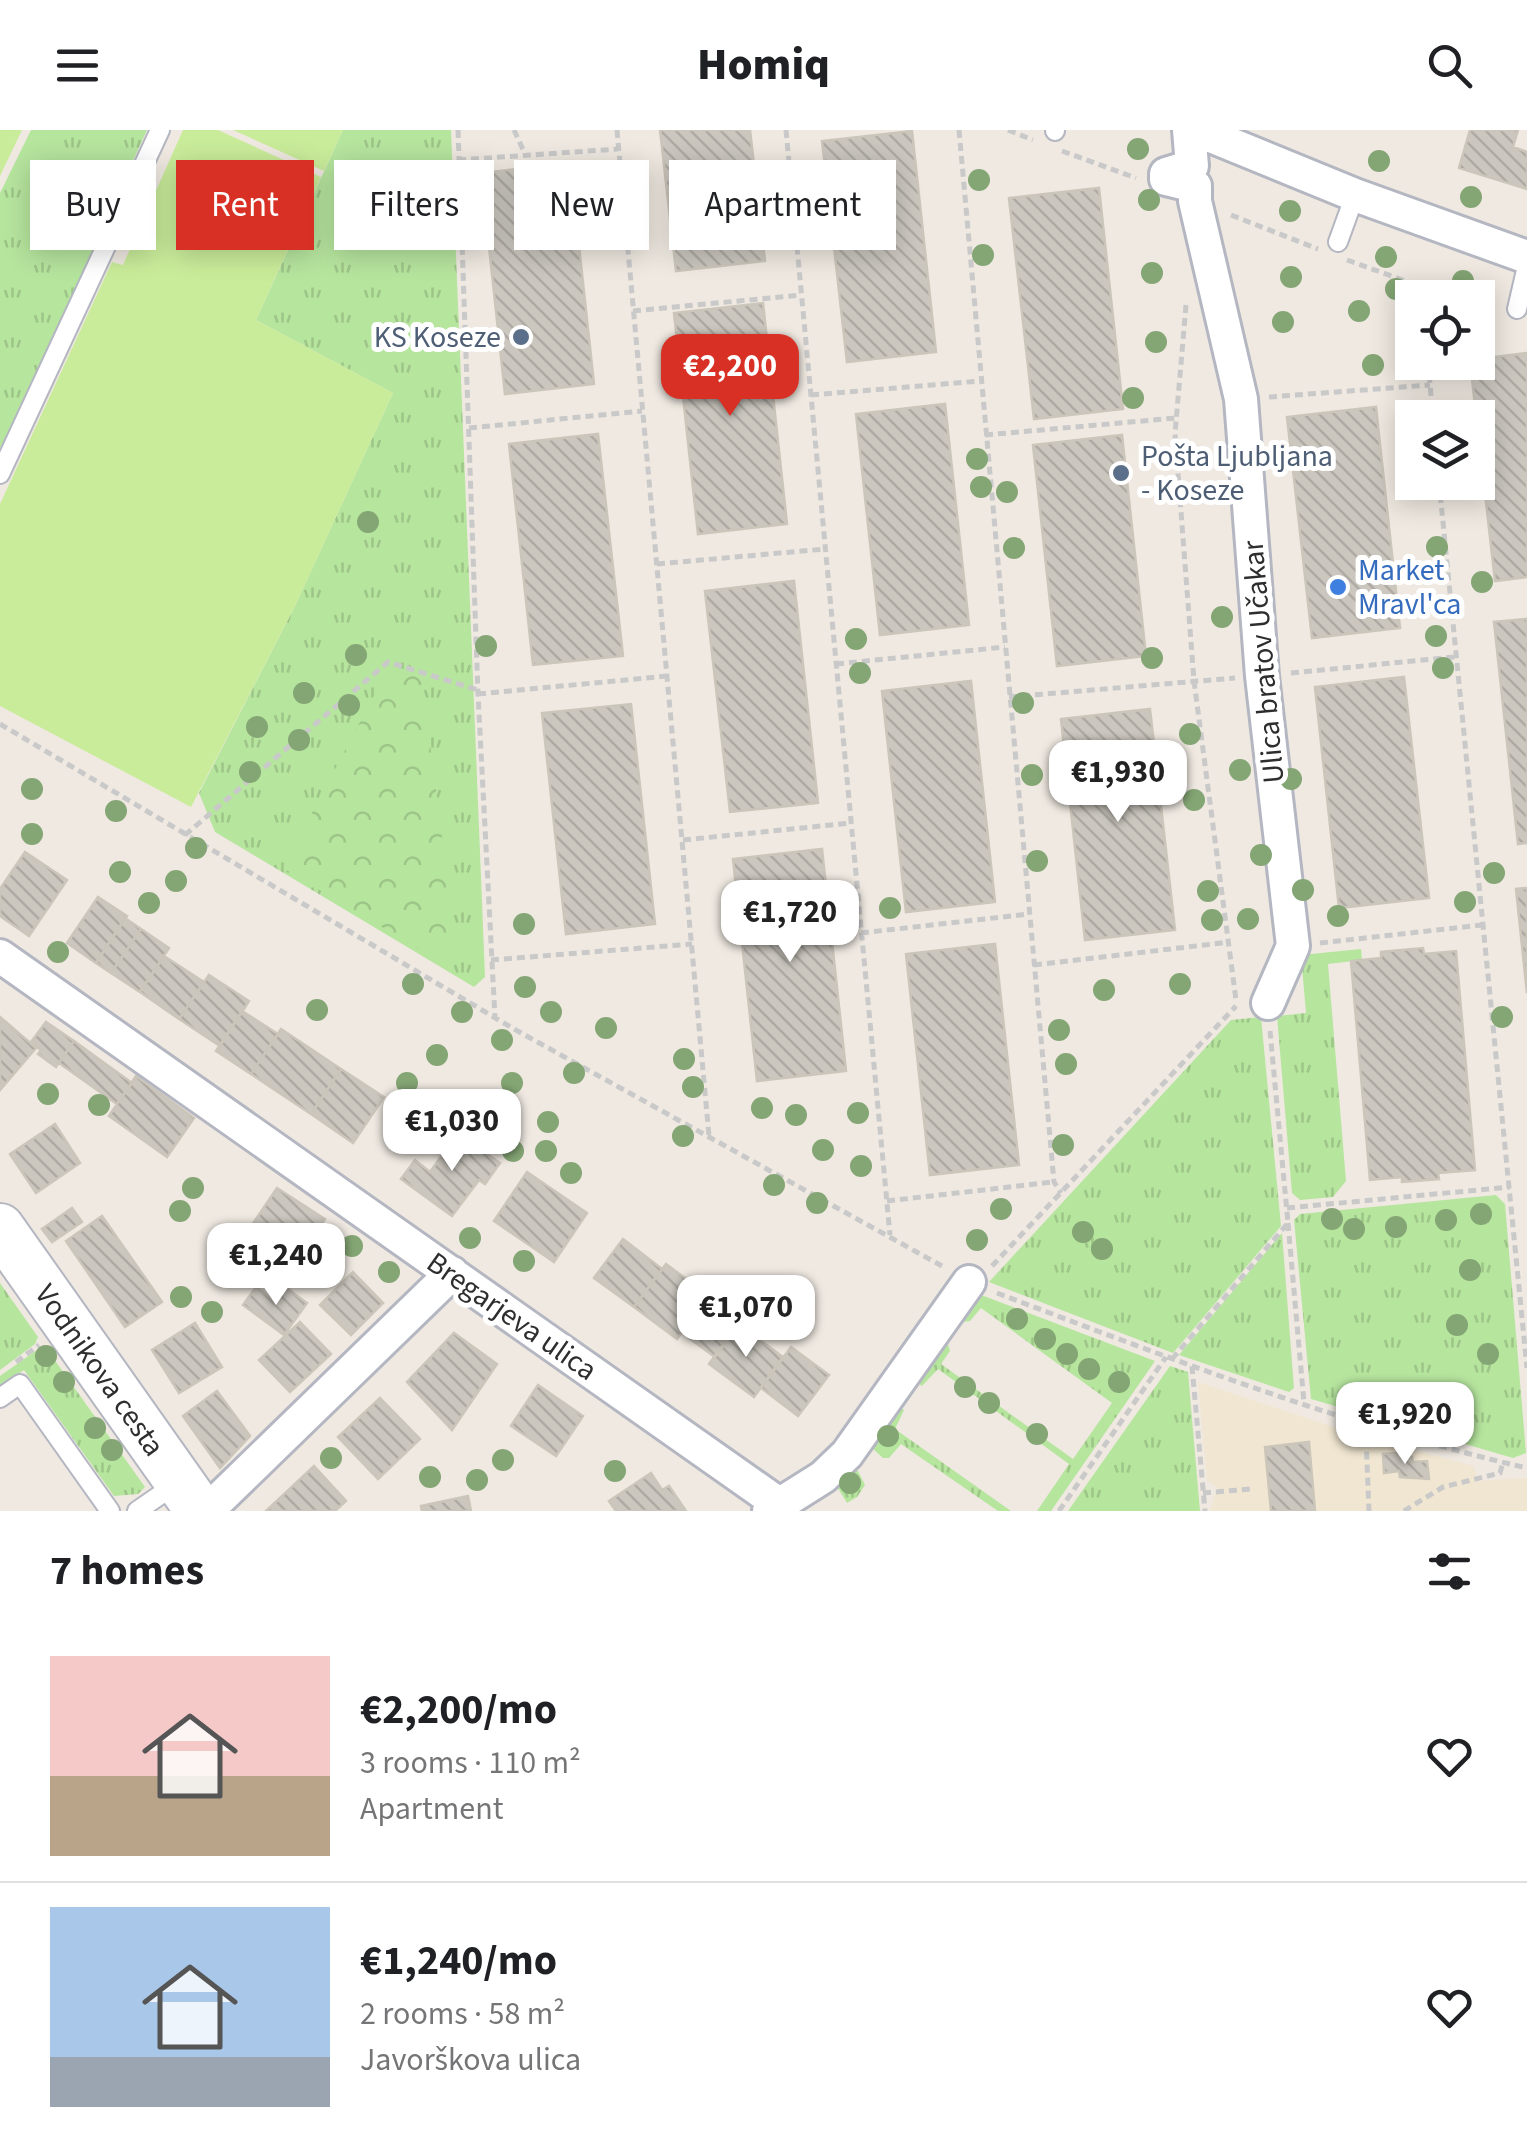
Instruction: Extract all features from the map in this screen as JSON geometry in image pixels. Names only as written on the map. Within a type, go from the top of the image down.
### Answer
[{"type":"street","name":"Ulica bratov Učakar","points":[[1192,130],[1192,166],[1166,174],[1166,178],[1195,186],[1195,201],[1241,399],[1262,676],[1292,946],[1252,1004]]},
{"type":"street","points":[[1192,130],[1354,195],[1527,257]]},
{"type":"street","name":"Bregarjeva ulica","points":[[0,956],[452,1274],[774,1508]]},
{"type":"street","name":"Vodnikova cesta","points":[[0,1228],[195,1501]]},
{"type":"street","points":[[195,1501],[452,1274]]},
{"type":"street","points":[[774,1508],[824,1476],[847,1454],[969,1282]]},
{"type":"lane","points":[[0,474],[160,130]]},
{"type":"lane","points":[[1338,242],[1354,195]]},
{"type":"lane","points":[[1518,309],[1527,266]]},
{"type":"lane","points":[[0,1398],[20,1384],[110,1511]]},
{"type":"lane","points":[[137,1511],[195,1501]]},
{"type":"path","points":[[458,130],[458,160],[618,149]]},
{"type":"path","points":[[616,130],[709,1136]]},
{"type":"path","points":[[786,130],[890,1235]]},
{"type":"path","points":[[958,130],[1054,1182],[1061,1193]]},
{"type":"path","points":[[517,132],[525,154]]},
{"type":"path","points":[[461,250],[495,1018]]},
{"type":"path","points":[[633,311],[801,295]]},
{"type":"path","points":[[1186,300],[1176,418],[1194,681],[1230,942],[1252,1004],[1287,1208],[1304,1404]]},
{"type":"path","points":[[1430,380],[1431,400]]},
{"type":"path","points":[[810,395],[980,381]]},
{"type":"path","points":[[1241,399],[1430,386]]},
{"type":"path","points":[[468,428],[642,411]]},
{"type":"path","points":[[985,435],[1176,418]]},
{"type":"path","points":[[1441,500],[1527,1368]]},
{"type":"path","points":[[656,564],[825,549]]},
{"type":"path","points":[[836,664],[1004,647]]},
{"type":"path","points":[[185,835],[388,662],[478,692],[666,676]]},
{"type":"path","points":[[0,724],[495,1018],[969,1282],[1169,1358],[1369,1426],[1527,1468]]},
{"type":"path","points":[[683,840],[851,823]]},
{"type":"path","points":[[861,933],[1029,914]]},
{"type":"path","points":[[1292,946],[1482,925]]},
{"type":"path","points":[[1034,965],[1230,942]]},
{"type":"path","points":[[491,960],[692,944]]},
{"type":"path","points":[[969,1282],[991,1267],[1252,1004]]},
{"type":"path","points":[[886,1201],[1054,1182]]},
{"type":"path","points":[[1287,1208],[1510,1187]]},
{"type":"path","points":[[1059,1511],[1169,1358],[1288,1223]]},
{"type":"path","points":[[12,1364],[50,1338]]},
{"type":"path","points":[[1192,1366],[1205,1511]]},
{"type":"path","points":[[1369,1426],[1369,1511]]},
{"type":"path","points":[[1404,1511],[1443,1487],[1500,1473],[1502,1462]]},
{"type":"path","points":[[1204,1493],[1251,1489]]},
{"type":"shaded area","points":[[1198,1382],[1343,1430],[1360,1440],[1364,1448],[1370,1448],[1374,1440],[1474,1466],[1478,1481],[1527,1478],[1527,1511],[1210,1511],[1217,1488],[1207,1480]]},
{"type":"green space","points":[[0,130],[22,130],[0,176]]},
{"type":"green space","points":[[31,130],[147,130],[133,160],[30,160],[30,250],[93,250],[0,447],[0,193]]},
{"type":"green space","points":[[183,130],[218,130],[284,160],[176,160],[176,250],[288,250],[256,320],[393,393],[295,606],[191,807],[0,706],[0,504],[112,262],[123,265],[130,250],[156,250],[156,191]]},
{"type":"green space","points":[[233,130],[343,130],[324,171],[314,166],[314,160],[300,160]]},
{"type":"green space","points":[[343,130],[451,130],[452,160],[334,160],[334,250],[456,250],[485,977],[474,987],[215,832],[199,793],[295,606],[393,393],[256,320],[288,250],[314,250],[314,193]]},
{"type":"green space","points":[[314,174],[321,177],[314,192]]},
{"type":"green space","points":[[390,665],[421,674],[454,930],[436,959],[283,868]]},
{"type":"green space","points":[[1361,949],[1362,960],[1328,964],[1346,1181],[1333,1197],[1300,1200],[1292,1193],[1277,1016],[1306,1013],[1301,955]]},
{"type":"green space","points":[[1261,1017],[1281,1226],[1173,1353],[989,1282],[1231,1020]]},
{"type":"green space","points":[[1496,1195],[1505,1204],[1526,1453],[1513,1458],[1311,1399],[1294,1220],[1300,1214]]},
{"type":"green space","points":[[1282,1233],[1294,1388],[1289,1392],[1179,1355]]},
{"type":"green space","points":[[0,1283],[38,1337],[35,1344],[0,1370]]},
{"type":"green space","points":[[976,1293],[1155,1361],[1051,1511],[1037,1511],[1069,1464],[938,1369],[922,1386],[915,1381],[943,1342],[948,1344],[950,1351],[941,1364],[1073,1459],[1112,1403],[981,1308],[970,1321],[963,1322],[961,1319]]},
{"type":"green space","points":[[44,1345],[145,1487],[138,1494],[114,1496],[24,1370],[0,1387],[0,1376]]},
{"type":"green space","points":[[1170,1366],[1188,1372],[1200,1511],[1068,1511]]},
{"type":"green space","points":[[898,1406],[904,1410],[895,1429],[1011,1511],[998,1511],[901,1444],[889,1458],[883,1458],[871,1447]]},
{"type":"green space","points":[[852,1469],[858,1471],[865,1485],[847,1503],[836,1485]]},
{"type":"building","points":[[660,130],[750,130],[753,160],[669,160],[669,209]]},
{"type":"building","points":[[1470,130],[1518,130],[1513,147],[1527,152],[1527,189],[1459,168]]},
{"type":"building","points":[[912,131],[936,352],[847,362],[834,250],[896,250],[896,160],[824,160],[822,141]]},
{"type":"building","points":[[514,169],[514,250],[579,250],[594,384],[505,394],[489,250],[494,250],[494,172]]},
{"type":"building","points":[[1099,188],[1123,409],[1034,419],[1009,198]]},
{"type":"building","points":[[674,250],[764,250],[765,261],[676,271]]},
{"type":"building","points":[[763,303],[787,524],[698,534],[674,313]]},
{"type":"building","points":[[1527,353],[1527,577],[1495,581],[1486,500],[1495,500],[1495,400],[1474,400],[1472,380],[1495,380],[1495,357]]},
{"type":"building","points":[[945,404],[969,625],[880,635],[856,414]]},
{"type":"building","points":[[1376,407],[1400,628],[1312,638],[1287,417]]},
{"type":"building","points":[[598,434],[623,656],[533,665],[509,444]]},
{"type":"building","points":[[1122,435],[1146,656],[1057,666],[1033,445]]},
{"type":"building","points":[[794,581],[818,803],[730,812],[705,591]]},
{"type":"building","points":[[1527,619],[1527,843],[1518,844],[1494,622]]},
{"type":"building","points":[[1404,677],[1429,898],[1339,908],[1315,687]]},
{"type":"building","points":[[971,681],[995,902],[906,912],[882,691]]},
{"type":"building","points":[[631,704],[655,924],[566,934],[542,713]]},
{"type":"building","points":[[1150,709],[1175,930],[1085,940],[1061,719]]},
{"type":"building","points":[[822,849],[846,1071],[757,1081],[733,859]]},
{"type":"building","points":[[25,852],[67,880],[29,936],[0,916],[0,889]]},
{"type":"building","points":[[1527,888],[1527,993],[1516,889]]},
{"type":"building","points":[[98,897],[127,916],[96,963],[67,943]]},
{"type":"building","points":[[125,918],[141,929],[111,973],[96,963]]},
{"type":"building","points":[[141,929],[169,948],[140,992],[111,973]]},
{"type":"building","points":[[995,944],[1019,1165],[930,1175],[906,954]]},
{"type":"building","points":[[1423,948],[1424,954],[1456,951],[1475,1170],[1438,1173],[1439,1179],[1370,1180],[1351,961],[1381,958],[1381,952]]},
{"type":"building","points":[[164,956],[204,982],[179,1019],[140,992]]},
{"type":"building","points":[[209,975],[249,1001],[220,1046],[179,1019]]},
{"type":"building","points":[[242,1011],[278,1034],[251,1074],[216,1051]]},
{"type":"building","points":[[0,1017],[36,1048],[0,1090]]},
{"type":"building","points":[[46,1022],[74,1041],[56,1067],[38,1054],[41,1050],[31,1042]]},
{"type":"building","points":[[281,1029],[341,1069],[311,1114],[251,1074]]},
{"type":"building","points":[[74,1041],[132,1083],[117,1104],[59,1063]]},
{"type":"building","points":[[341,1069],[384,1097],[353,1143],[311,1114]]},
{"type":"building","points":[[136,1076],[194,1118],[167,1157],[109,1116]]},
{"type":"building","points":[[55,1124],[80,1163],[36,1193],[10,1154]]},
{"type":"building","points":[[458,1133],[500,1163],[485,1184],[479,1180],[452,1216],[401,1179],[415,1160],[430,1172]]},
{"type":"building","points":[[527,1172],[587,1213],[554,1262],[494,1221]]},
{"type":"building","points":[[277,1188],[325,1219],[300,1257],[252,1225]]},
{"type":"building","points":[[72,1208],[82,1222],[52,1242],[42,1229]]},
{"type":"building","points":[[102,1216],[162,1302],[125,1327],[66,1241]]},
{"type":"building","points":[[623,1239],[662,1269],[634,1307],[594,1278]]},
{"type":"building","points":[[666,1264],[709,1296],[677,1339],[634,1307]]},
{"type":"building","points":[[353,1272],[383,1303],[351,1335],[320,1305]]},
{"type":"building","points":[[256,1287],[274,1300],[285,1287],[307,1303],[284,1335],[243,1305]]},
{"type":"building","points":[[709,1296],[742,1320],[715,1357],[682,1333]]},
{"type":"building","points":[[300,1322],[331,1354],[290,1392],[259,1360]]},
{"type":"building","points":[[195,1323],[222,1367],[179,1393],[152,1350]]},
{"type":"building","points":[[738,1324],[783,1357],[754,1397],[709,1364]]},
{"type":"building","points":[[454,1333],[497,1364],[452,1430],[407,1382]]},
{"type":"building","points":[[791,1347],[829,1375],[798,1416],[761,1388]]},
{"type":"building","points":[[538,1385],[583,1416],[556,1456],[511,1426]]},
{"type":"building","points":[[217,1391],[250,1436],[220,1468],[183,1416]]},
{"type":"building","points":[[380,1398],[420,1439],[378,1479],[338,1437]]},
{"type":"building","points":[[1309,1442],[1315,1511],[1271,1511],[1265,1447]]},
{"type":"building","points":[[1397,1453],[1398,1458],[1412,1457],[1413,1462],[1427,1461],[1429,1479],[1400,1477],[1399,1471],[1384,1473],[1383,1454]]},
{"type":"building","points":[[314,1466],[346,1501],[335,1511],[266,1511]]},
{"type":"building","points":[[651,1473],[662,1490],[669,1486],[686,1511],[616,1511],[609,1501]]},
{"type":"building","points":[[468,1496],[471,1511],[422,1511],[421,1506]]},
{"type":"place","name":"KS Koseze","points":[[521,337]]},
{"type":"place","name":"Pošta Ljubljana - Koseze","points":[[1121,473]]},
{"type":"place","name":"Market Mravl'ca","points":[[1338,587]]}]
